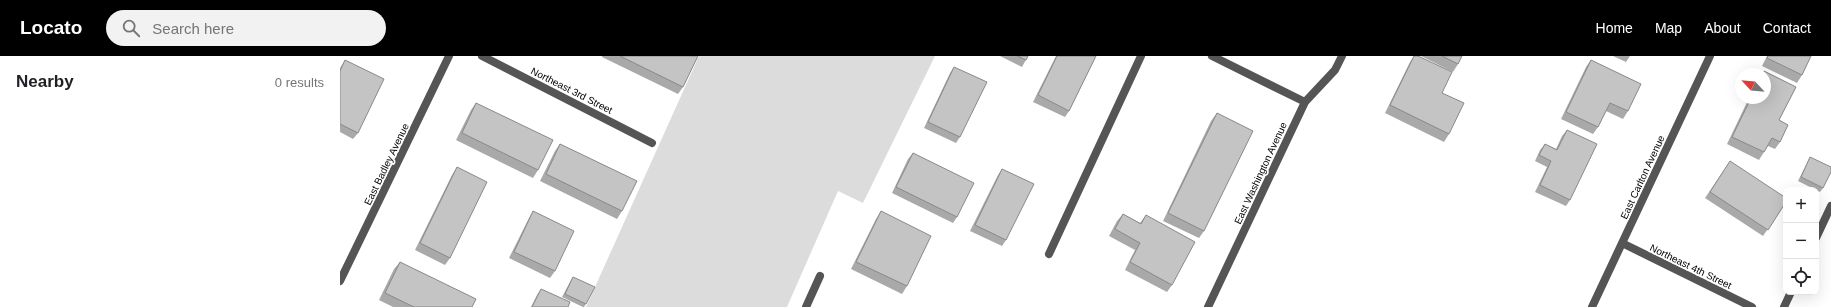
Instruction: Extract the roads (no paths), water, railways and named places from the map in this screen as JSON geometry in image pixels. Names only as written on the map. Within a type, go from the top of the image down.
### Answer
[{"type":"street","name":"East Badley Avenue","points":[[340,281],[449,56]]},
{"type":"street","name":"Northeast 3rd Street","points":[[482,56],[652,142]]},
{"type":"street","points":[[1049,254],[1141,56]]},
{"type":"street","points":[[1212,56],[1305,102]]},
{"type":"street","name":"East Washington Avenue","points":[[1208,307],[1305,102],[1335,70],[1342,56]]},
{"type":"street","name":"East Carlton Avenue","points":[[1592,307],[1710,56]]},
{"type":"street","points":[[1819,232],[1831,206]]},
{"type":"street","name":"Northeast 4th Street","points":[[1622,243],[1752,307]]},
{"type":"street","points":[[806,307],[820,276]]},
{"type":"street","points":[[1784,307],[1790,295]]}]
